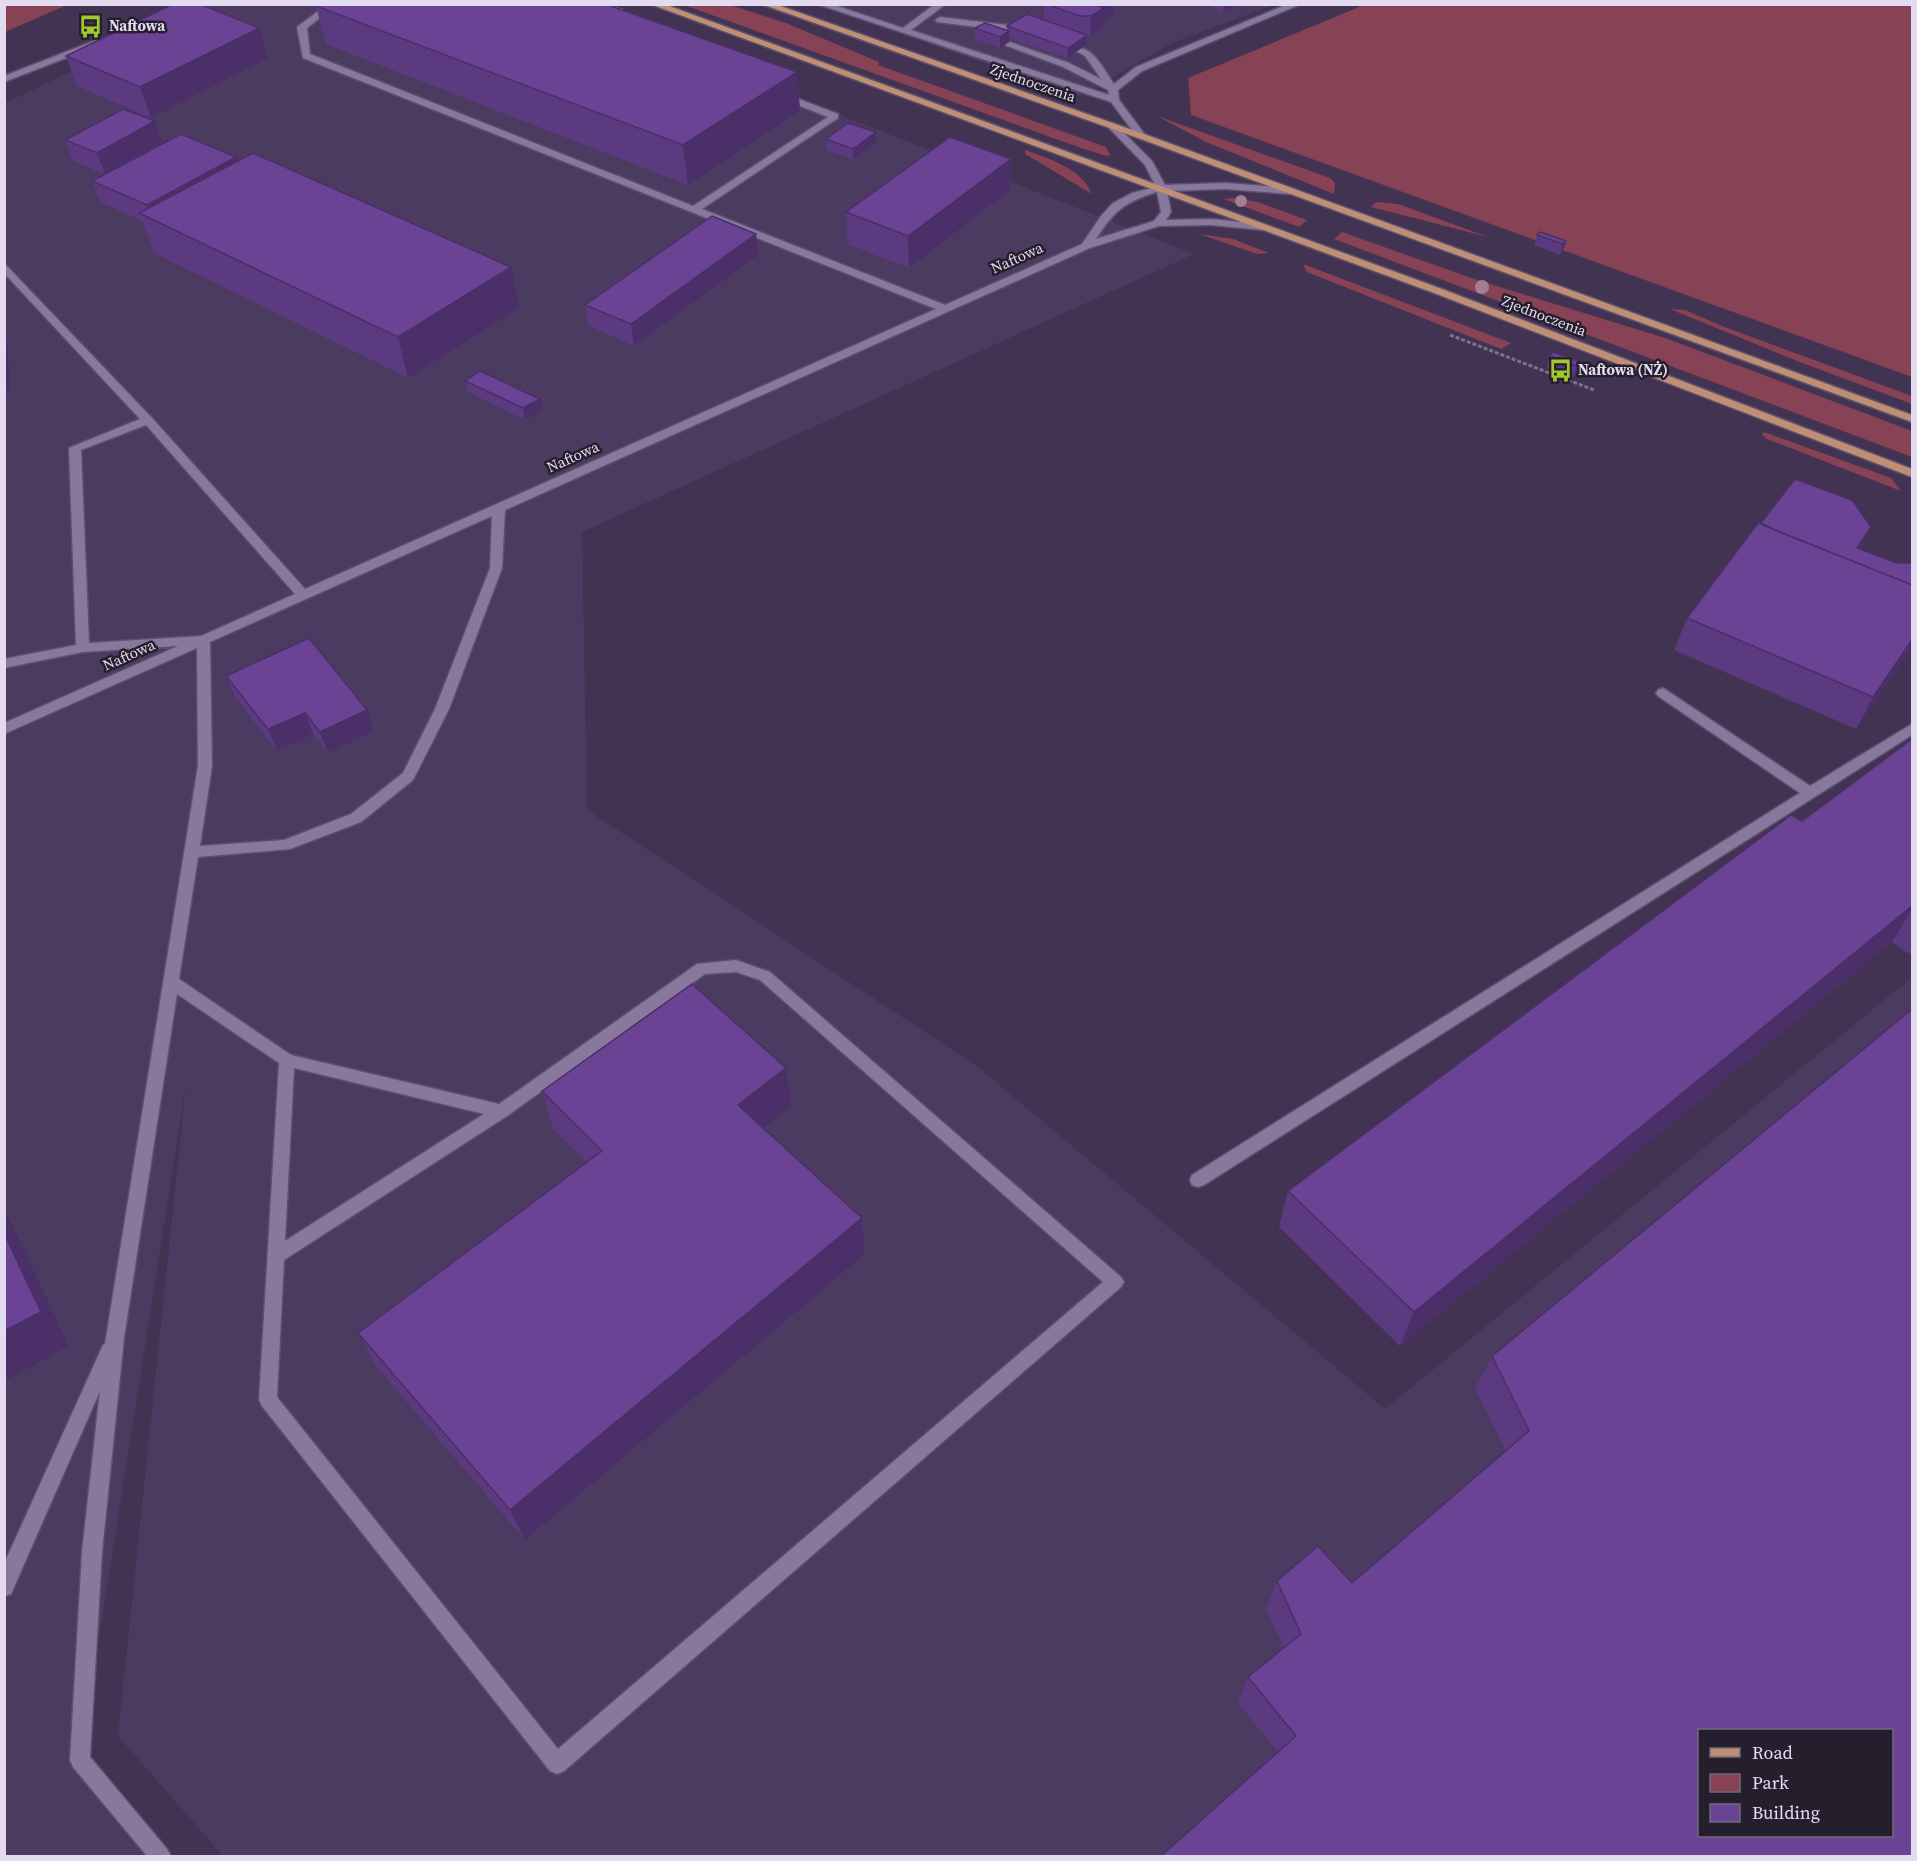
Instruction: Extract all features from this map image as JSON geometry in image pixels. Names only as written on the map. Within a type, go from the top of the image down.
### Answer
[{"type":"main road","name":"Zjednoczenia","points":[[654,4],[1164,189],[1912,473]]},
{"type":"main road","name":"Zjednoczenia","points":[[765,4],[1141,136],[1912,419]]},
{"type":"street","points":[[334,4],[302,27],[306,56],[946,309]]},
{"type":"street","points":[[821,4],[1113,94]]},
{"type":"street","points":[[904,31],[942,4]]},
{"type":"street","points":[[1113,94],[1139,69],[1297,4]]},
{"type":"street","points":[[927,15],[981,34]]},
{"type":"street","points":[[940,20],[1016,29]]},
{"type":"street","points":[[4,79],[113,36]]},
{"type":"street","points":[[1007,44],[1066,65],[1113,94]]},
{"type":"street","points":[[1079,50],[1089,54],[1141,136]]},
{"type":"street","points":[[695,209],[835,116],[772,92]]},
{"type":"street","points":[[1112,126],[1144,156],[1164,189],[1166,212],[1158,223]]},
{"type":"street","name":"Zjednoczenia","points":[[1086,246],[1116,206],[1142,193],[1164,189],[1228,186],[1291,192]]},
{"type":"street","name":"Naftowa","points":[[4,729],[1086,246],[1158,223],[1211,222],[1263,227]]},
{"type":"street","points":[[4,266],[148,420],[303,596]]},
{"type":"street","points":[[83,648],[75,448],[148,420]]},
{"type":"street","points":[[192,852],[285,845],[356,818],[408,776],[442,709],[496,568],[499,508]]},
{"type":"street","points":[[4,664],[83,648],[203,640],[205,766],[115,1338],[92,1552],[80,1760],[160,1857]]},
{"type":"street","points":[[1663,693],[1810,794]]},
{"type":"street","points":[[1198,1180],[1912,729]]},
{"type":"street","points":[[276,1256],[501,1111],[702,968],[736,966],[765,976],[1115,1282],[557,1764],[268,1400],[276,1256],[287,1060]]},
{"type":"street","points":[[171,982],[287,1060],[501,1111]]},
{"type":"street","points":[[4,1587],[115,1338]]},
{"type":"shaded area","points":[[211,5],[560,5],[1194,254],[582,532],[587,810],[978,1067],[1385,1409],[1910,979],[1912,981],[1912,1856],[223,1856],[118,1736],[186,1084],[80,1760],[160,1856],[5,1856],[5,103]]},
{"type":"shaded area","points":[[817,5],[1273,5],[1172,43],[1080,96]]},
{"type":"green space","points":[[5,4],[67,4],[67,5],[5,32]]},
{"type":"green space","points":[[684,5],[730,5],[786,23],[879,62],[878,65],[1106,147],[1110,155],[1081,148]]},
{"type":"green space","points":[[1364,5],[1912,5],[1912,377],[1191,115],[1188,78]]},
{"type":"green space","points":[[1157,116],[1330,178],[1335,183],[1334,194],[1206,142]]},
{"type":"green space","points":[[1025,150],[1073,171],[1087,185],[1092,194],[1025,154]]},
{"type":"green space","points":[[1224,199],[1258,202],[1307,220],[1299,227]]},
{"type":"green space","points":[[1376,202],[1398,204],[1488,237],[1371,207]]},
{"type":"green space","points":[[1342,232],[1477,280],[1665,338],[1912,431],[1912,457],[1334,239]]},
{"type":"green space","points":[[1199,234],[1233,239],[1269,253],[1257,254]]},
{"type":"green space","points":[[1303,264],[1511,343],[1501,349],[1307,272]]},
{"type":"green space","points":[[1670,309],[1685,310],[1727,328],[1912,396],[1912,404],[1797,361]]},
{"type":"green space","points":[[1764,432],[1891,478],[1901,491],[1767,439],[1762,435]]},
{"type":"building","points":[[173,4],[200,4],[259,28],[140,87],[66,56]]},
{"type":"building","points":[[319,4],[605,4],[797,72],[683,145],[316,6]]},
{"type":"building","points":[[1046,4],[1100,4],[1098,6],[1104,8],[1091,16],[1080,16]]},
{"type":"building","points":[[1027,14],[1087,35],[1068,48],[1007,26]]},
{"type":"building","points":[[985,23],[1009,31],[1000,37],[975,28]]},
{"type":"building","points":[[123,109],[155,121],[97,153],[65,140]]},
{"type":"building","points":[[848,123],[876,132],[853,149],[826,139]]},
{"type":"building","points":[[181,134],[236,157],[147,205],[92,181]]},
{"type":"building","points":[[950,137],[1011,159],[908,236],[846,212]]},
{"type":"building","points":[[253,153],[511,267],[398,337],[139,213]]},
{"type":"building","points":[[712,216],[756,234],[631,324],[585,305]]},
{"type":"building","points":[[1540,232],[1566,241],[1563,244],[1537,235]]},
{"type":"building","points":[[1553,352],[1580,362],[1577,366],[1550,356]]},
{"type":"building","points":[[480,371],[540,399],[523,408],[465,381]]},
{"type":"building","points":[[1795,479],[1852,500],[1871,527],[1857,548],[1897,563],[1912,563],[1912,585],[1761,523]]},
{"type":"building","points":[[1758,523],[1912,585],[1912,640],[1873,697],[1687,618]]},
{"type":"building","points":[[309,638],[367,710],[320,732],[305,713],[268,729],[226,676]]},
{"type":"building","points":[[1912,739],[1912,906],[1414,1312],[1288,1191],[1791,815],[1802,821]]},
{"type":"building","points":[[692,984],[786,1068],[738,1105],[862,1218],[510,1510],[358,1333],[602,1151],[542,1091]]},
{"type":"building","points":[[1912,1009],[1912,1857],[1160,1857],[1296,1736],[1248,1677],[1301,1634],[1277,1581],[1318,1546],[1352,1583],[1529,1431],[1492,1356]]},
{"type":"building","points":[[4,1233],[41,1312],[4,1331]]},
{"type":"place","name":"Naftowa","points":[[91,26]]},
{"type":"place","name":"Naftowa (NŻ)","points":[[1560,370]]}]
